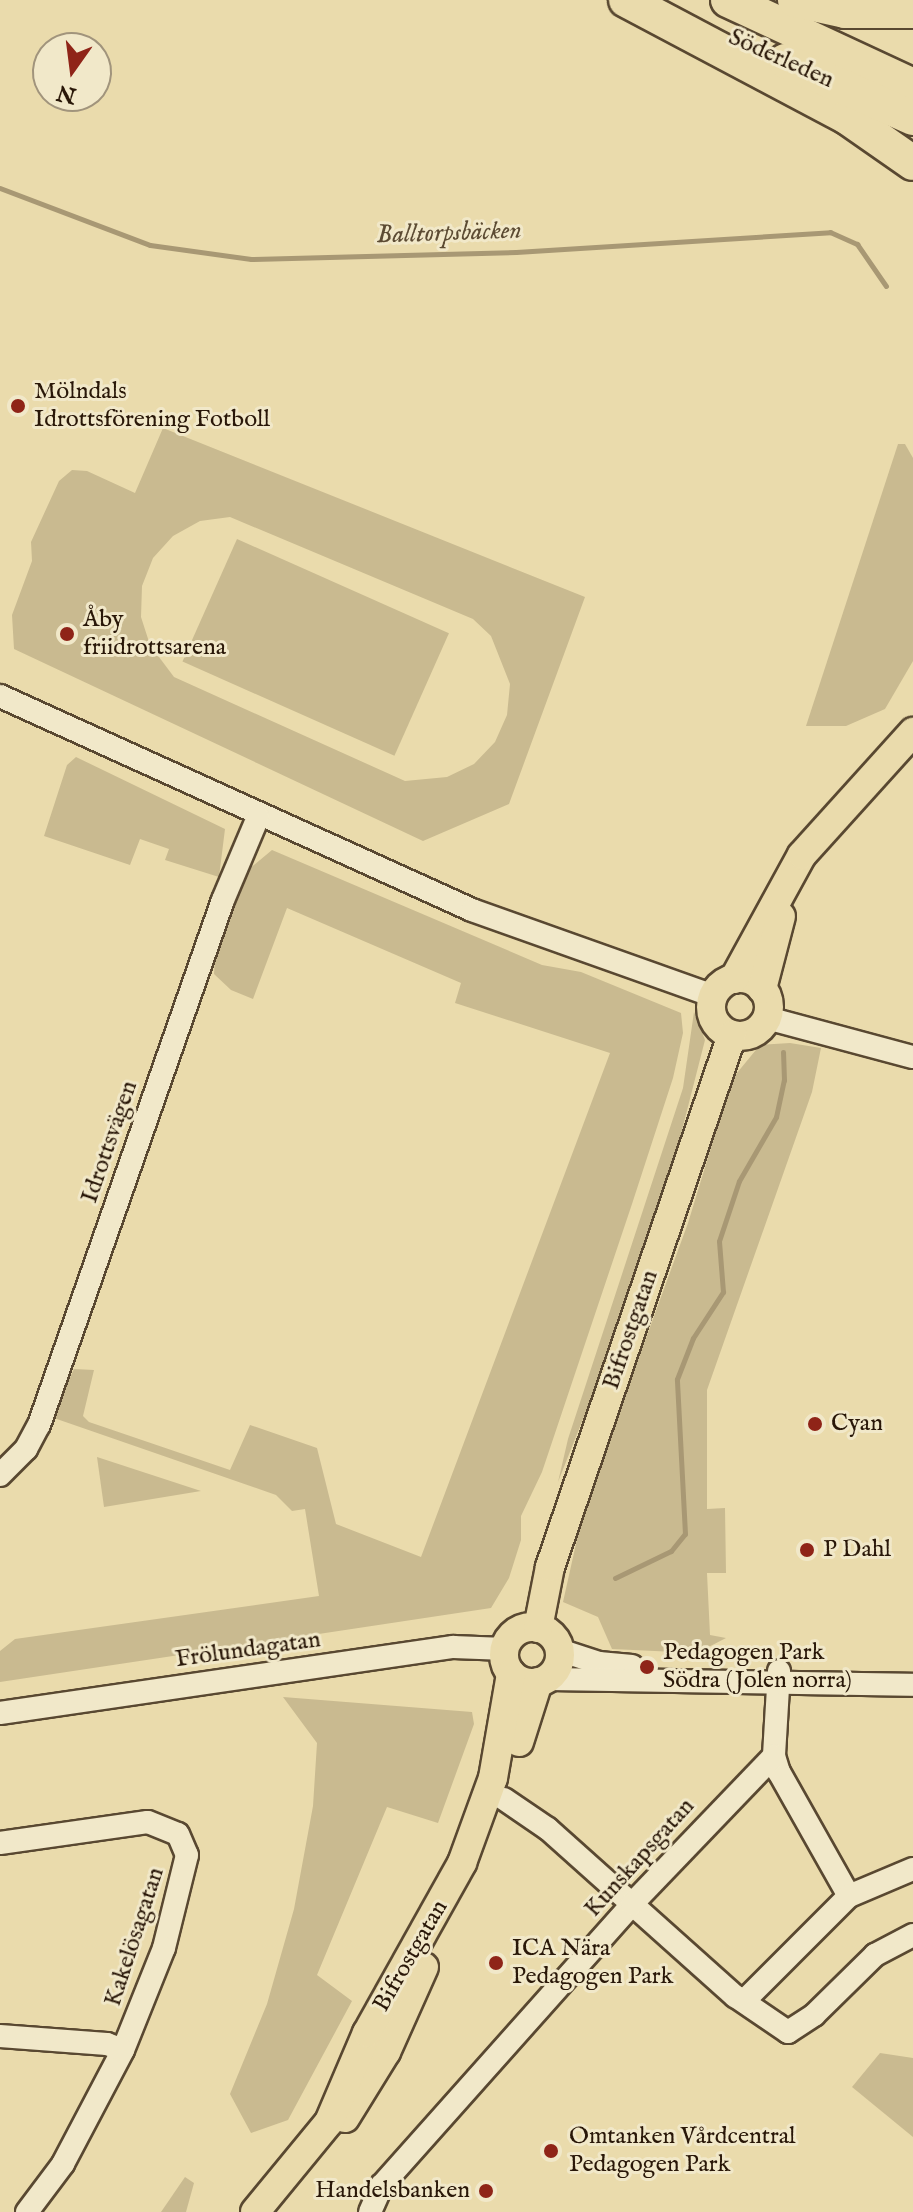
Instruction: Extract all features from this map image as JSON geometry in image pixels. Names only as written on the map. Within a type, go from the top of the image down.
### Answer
[{"type":"highway","points":[[626,0],[847,117],[913,163]]},
{"type":"highway","name":"Söderleden","points":[[650,0],[913,118]]},
{"type":"highway","name":"Söderleden","points":[[728,0],[913,86]]},
{"type":"highway","points":[[795,0],[845,11],[913,11]]},
{"type":"main road","points":[[913,732],[802,855],[724,988],[714,1020],[732,1035],[753,1033],[767,1018],[762,989],[776,928],[795,891],[830,843],[913,753]]},
{"type":"main road","points":[[724,988],[751,980],[762,989]]},
{"type":"main road","name":"Bifrostgatan","points":[[538,1628],[550,1567],[732,1035]]},
{"type":"main road","points":[[525,1671],[517,1631],[538,1628],[552,1636],[559,1650]]},
{"type":"main road","name":"Bifrostgatan","points":[[525,1671],[557,1667],[559,1650]]},
{"type":"main road","name":"Bifrostgatan","points":[[277,2212],[325,2151],[386,2052],[484,1855],[504,1799],[525,1671]]},
{"type":"main road","name":"Bifrostgatan","points":[[255,2212],[329,2122],[367,2033],[462,1863],[487,1800],[525,1671]]},
{"type":"street","points":[[0,696],[258,817],[472,910],[724,988]]},
{"type":"street","name":"Idrottsvägen","points":[[0,1475],[26,1449],[39,1425],[223,900],[258,817]]},
{"type":"street","points":[[767,1018],[913,1057]]},
{"type":"street","name":"Frölundagatan","points":[[0,1713],[427,1650],[525,1671],[779,1676],[913,1670]]},
{"type":"street","name":"Frölundagatan","points":[[559,1650],[622,1666],[913,1685]]},
{"type":"street","points":[[779,1676],[774,1756],[779,1772],[849,1896]]},
{"type":"street","name":"Kunskapsgatan","points":[[370,2212],[382,2185],[632,1904],[774,1756]]},
{"type":"street","points":[[504,1799],[548,1829],[632,1904],[782,2029],[798,2029],[875,1955],[913,1935]]},
{"type":"street","name":"Kakelösagatan","points":[[0,1843],[135,1822],[159,1824],[183,1840],[187,1855],[173,1916],[123,2050],[63,2164],[27,2212]]},
{"type":"street","points":[[745,2000],[849,1896],[913,1869]]},
{"type":"street","points":[[0,2036],[107,2044],[123,2050]]},
{"type":"shaded area","name":"Åby friidrottsarena","points":[[163,428],[585,597],[509,804],[423,841],[14,649],[12,615],[32,561],[31,542],[59,481],[72,470],[87,471],[135,493]],"holes":[[[230,517],[473,619],[491,636],[510,684],[507,715],[495,742],[474,764],[447,777],[405,781],[174,677],[150,645],[141,617],[142,586],[153,558],[173,536],[200,521]]]},
{"type":"shaded area","points":[[898,444],[905,444],[913,458],[913,661],[885,709],[846,726],[806,726]]},
{"type":"shaded area","points":[[237,539],[449,633],[394,756],[182,661]]},
{"type":"shaded area","points":[[76,757],[225,829],[219,877],[165,860],[169,849],[140,839],[130,865],[44,836],[67,765]]},
{"type":"shaded area","points":[[272,850],[542,965],[581,972],[681,1013],[683,1033],[673,1078],[632,1204],[542,1472],[521,1516],[521,1540],[509,1578],[491,1608],[0,1682],[0,1651],[15,1639],[319,1596],[305,1509],[292,1511],[276,1495],[51,1417],[74,1369],[94,1370],[83,1416],[89,1422],[230,1470],[250,1425],[317,1448],[336,1524],[421,1557],[610,1053],[455,1003],[461,983],[287,908],[253,999],[231,990],[214,974],[215,958],[248,870]]},
{"type":"shaded area","points":[[694,1012],[705,1040],[681,1134],[606,1361],[558,1482],[568,1439],[683,1088]]},
{"type":"shaded area","points":[[790,1043],[821,1048],[812,1092],[707,1390],[707,1509],[725,1508],[726,1573],[707,1573],[710,1635],[726,1638],[697,1653],[612,1649],[598,1617],[563,1602],[584,1508],[688,1223],[732,1079],[760,1045]]},
{"type":"shaded area","points":[[97,1457],[201,1491],[104,1507]]},
{"type":"shaded area","points":[[283,1697],[472,1712],[474,1724],[438,1823],[387,1807],[317,1975],[352,2001],[288,2120],[251,2133],[230,2094],[267,2004],[294,1909],[313,1806],[317,1743]]},
{"type":"shaded area","points":[[880,2053],[913,2058],[913,2137],[852,2087]]},
{"type":"shaded area","points":[[185,2177],[194,2183],[186,2212],[161,2212]]},
{"type":"waterway","name":"Balltorpsbäcken","points":[[0,188],[150,245],[251,259],[516,252],[830,232],[857,244],[886,286]]},
{"type":"waterway","points":[[615,1578],[671,1551],[685,1534],[677,1379],[693,1338],[723,1292],[719,1241],[739,1181],[776,1117],[784,1080],[783,1052]]},
{"type":"place","name":"Mölndals Idrottsförening Fotboll","points":[[18,406]]},
{"type":"place","name":"Åby friidrottsarena","points":[[67,634]]},
{"type":"place","name":"Cyan","points":[[815,1424]]},
{"type":"place","name":"P Dahl","points":[[807,1550]]},
{"type":"place","name":"Pedagogen Park Södra (Jolen norra)","points":[[647,1667]]},
{"type":"place","name":"ICA Nära Pedagogen Park","points":[[496,1963]]},
{"type":"place","name":"Omtanken Vårdcentral Pedagogen Park","points":[[551,2151]]},
{"type":"place","name":"Handelsbanken","points":[[486,2191]]}]
